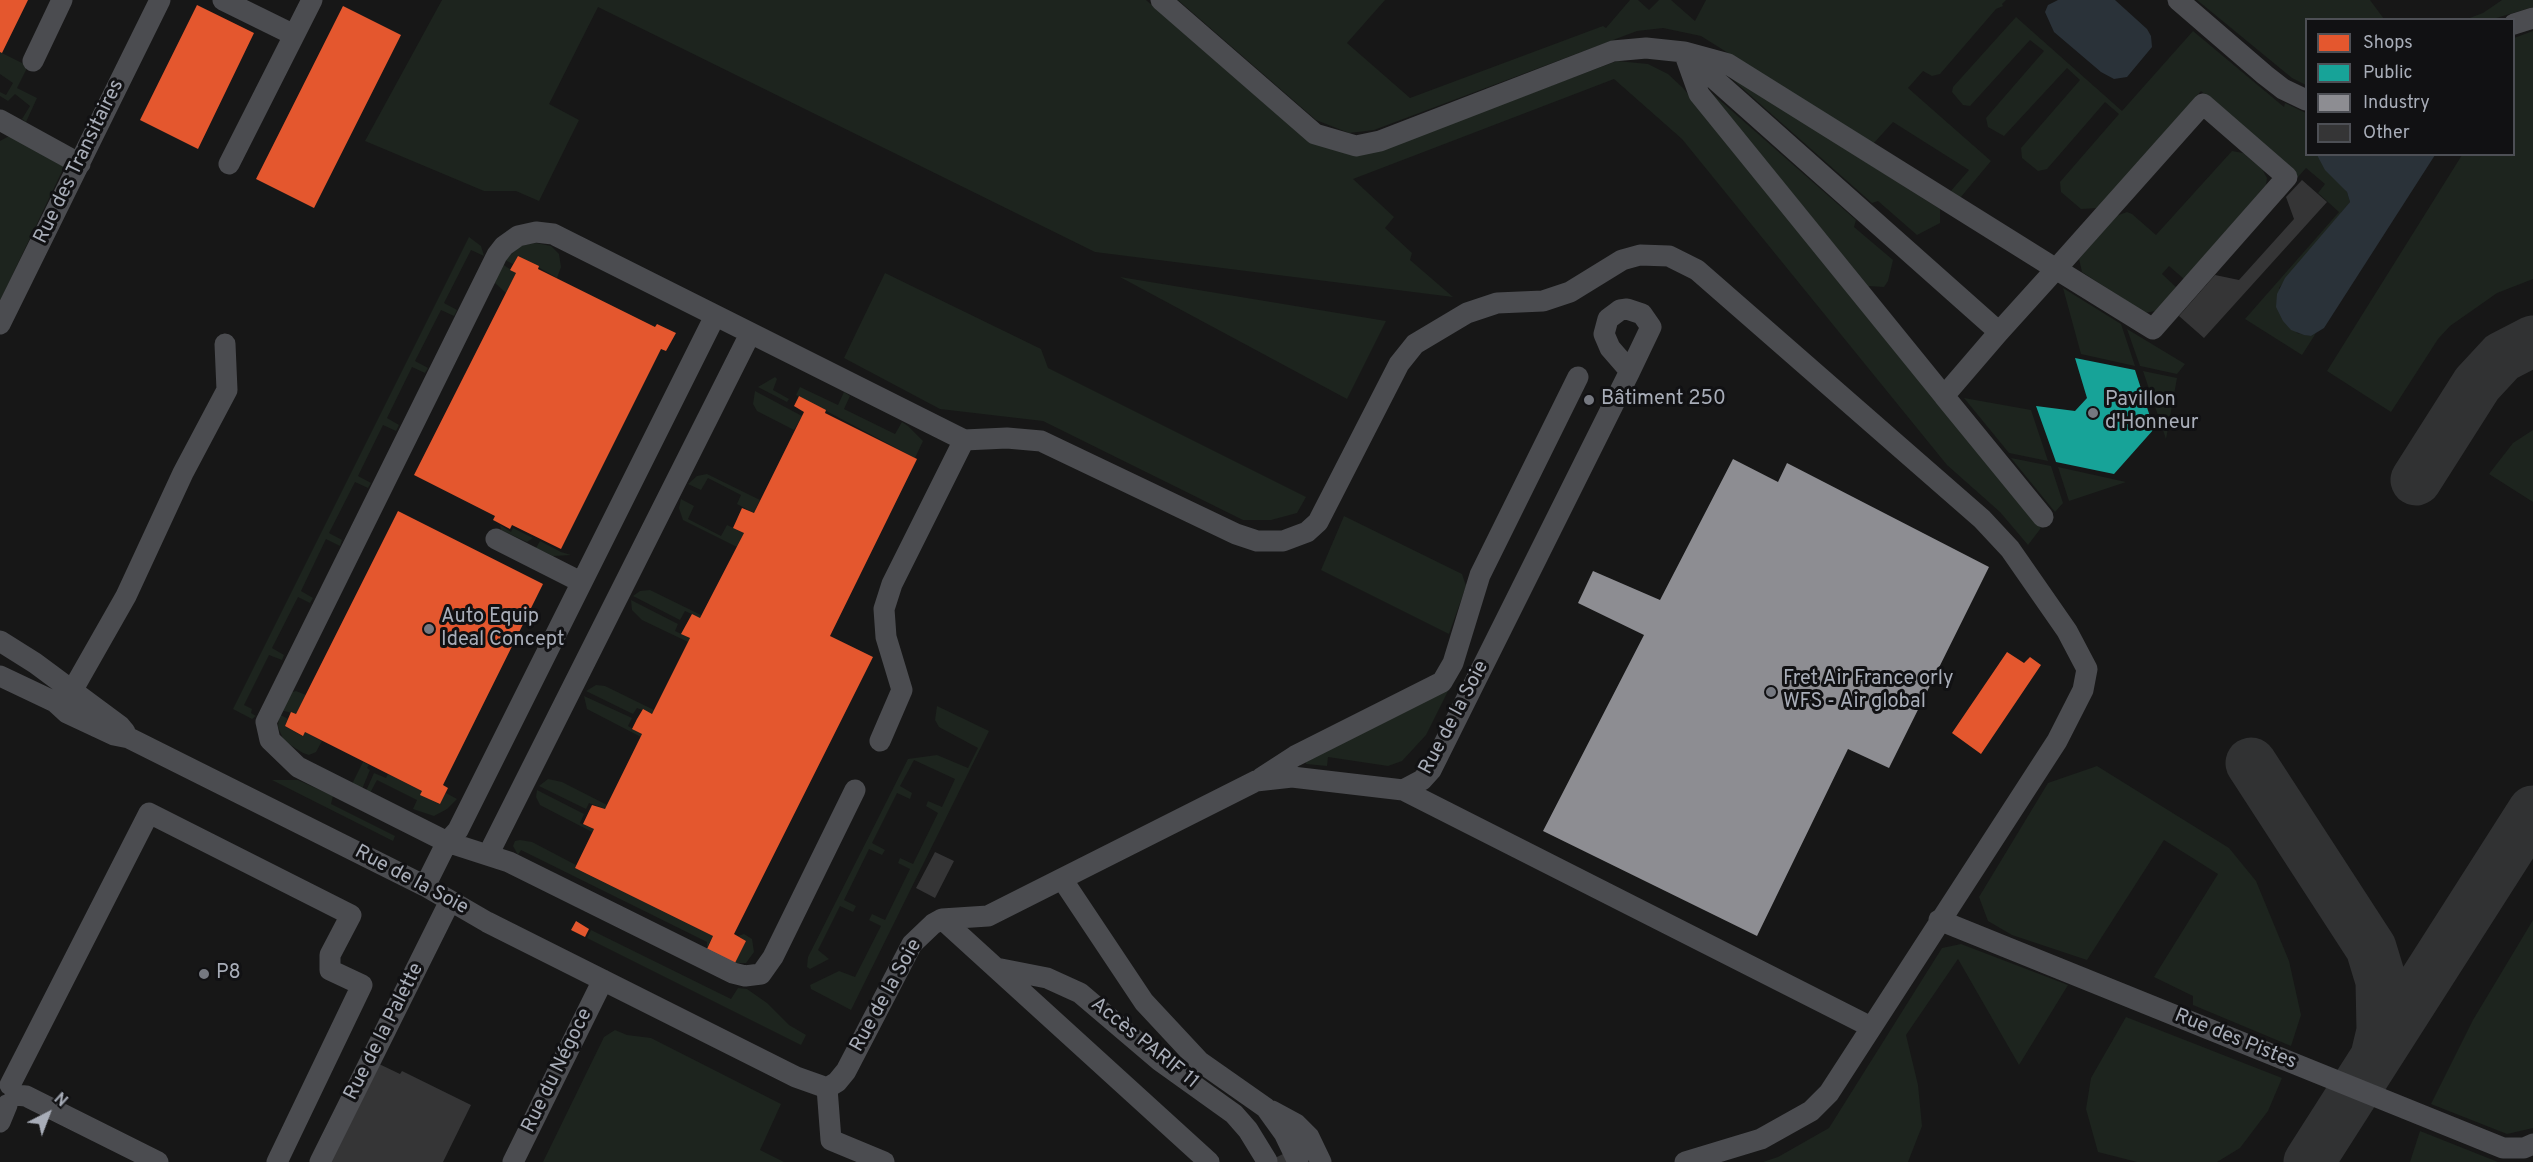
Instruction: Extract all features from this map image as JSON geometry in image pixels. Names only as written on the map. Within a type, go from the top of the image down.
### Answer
[{"type":"street","points":[[33,61],[62,0]]},
{"type":"street","name":"Rue des Transitaires","points":[[0,324],[160,0]]},
{"type":"street","points":[[223,0],[294,35]]},
{"type":"street","points":[[229,164],[312,0]]},
{"type":"street","points":[[1161,0],[1315,134],[1356,146],[1380,141],[1613,51],[1646,48],[1684,52],[1728,64],[2056,269],[2153,329],[2287,177],[2203,104],[2056,269],[1999,332],[1944,396]]},
{"type":"street","points":[[2178,0],[2265,75],[2283,89],[2305,99]]},
{"type":"street","points":[[2515,24],[2533,18]]},
{"type":"street","points":[[1684,52],[1999,332]]},
{"type":"street","points":[[1684,52],[1699,94],[2043,517]]},
{"type":"street","points":[[0,120],[80,164]]},
{"type":"street","points":[[855,790],[773,957],[765,969],[755,977],[733,974],[509,862],[447,842],[298,767],[270,740],[266,722],[497,255],[504,246],[518,236],[536,232],[553,234],[964,441],[1025,438],[1041,441],[1236,534],[1257,541],[1283,541],[1307,532],[1318,522],[1399,364],[1415,344],[1467,313],[1497,303],[1543,301],[1570,292],[1622,260],[1640,255],[1669,256],[1697,270],[1982,519],[2010,549],[2067,631],[2087,669],[2083,690],[2057,741],[1829,1093],[1811,1111],[1761,1139],[1685,1162]]},
{"type":"street","points":[[425,886],[447,842],[458,830],[715,316]]},
{"type":"street","points":[[488,855],[750,334]]},
{"type":"street","points":[[64,697],[126,596],[183,473],[227,390],[225,344]]},
{"type":"street","name":"Rue de la Soie","points":[[0,676],[64,697],[120,726],[129,738],[425,886],[603,980],[796,1077],[827,1088],[837,1082],[846,1071],[912,944],[925,929],[942,920],[988,916],[1256,781],[1292,777],[1403,790],[1418,784],[1431,771],[1630,371]]},
{"type":"street","points":[[1256,781],[1295,756],[1442,682],[1453,663],[1480,575],[1578,377]]},
{"type":"street","points":[[880,741],[902,690],[886,637],[884,609],[892,584],[964,441]]},
{"type":"street","points":[[496,539],[582,582]]},
{"type":"street","name":"Rue de la Soie","points":[[0,641],[64,697]]},
{"type":"street","points":[[1403,790],[1871,1027]]},
{"type":"street","points":[[5,1100],[149,813],[351,915],[330,955],[330,970],[362,986],[277,1162]]},
{"type":"street","points":[[1062,879],[1144,1002],[1199,1061],[1266,1108],[1296,1124],[1309,1137],[1321,1162]]},
{"type":"street","name":"Rue de la Palette","points":[[320,1162],[450,901]]},
{"type":"street","name":"Accès PARIF 11","points":[[942,920],[1209,1162]]},
{"type":"street","name":"Rue des Pistes","points":[[1939,920],[2503,1148],[2524,1148],[2533,1144]]},
{"type":"street","name":"Accès PARIF 11","points":[[996,968],[1047,978],[1080,993],[1145,1050],[1234,1114],[1248,1130],[1267,1161]]},
{"type":"street","name":"Rue du Négoce","points":[[513,1162],[603,980]]},
{"type":"street","points":[[1199,1089],[1217,1075]]},
{"type":"street","points":[[827,1088],[831,1140],[884,1162]]},
{"type":"street","points":[[5,1100],[26,1096],[158,1162]]},
{"type":"street","points":[[1266,1108],[1284,1133],[1298,1162]]},
{"type":"shaded area","points":[[442,0],[1146,0],[1300,134],[1318,144],[1351,155],[1385,148],[1617,61],[1648,64],[1668,74],[1683,88],[2041,528],[2028,545],[2000,512],[1947,465],[1682,139],[1614,79],[1353,179],[1394,217],[1385,228],[1412,253],[1410,260],[1453,297],[1095,252],[598,7],[549,104],[579,120],[539,201],[516,191],[484,191],[365,141]]},
{"type":"shaded area","points":[[1178,0],[1385,0],[1347,43],[1410,98],[1603,26],[1606,28],[1630,0],[1638,0],[1649,10],[1659,0],[1671,0],[1695,21],[1706,0],[2006,0],[1940,74],[1932,76],[1923,71],[1908,88],[1991,161],[1960,198],[1950,192],[1969,170],[1893,122],[1873,144],[1701,36],[1663,28],[1637,31],[1374,130],[1349,133],[1316,120]]},
{"type":"shaded area","points":[[2058,0],[2115,0],[2147,29],[2151,36],[2152,47],[2127,77],[2114,79],[2101,72],[2054,32],[2045,12],[2048,5]]},
{"type":"shaded area","points":[[2197,0],[2370,0],[2383,18],[2305,18],[2305,84],[2292,78]]},
{"type":"shaded area","points":[[2502,0],[2533,0],[2533,7],[2496,18],[2470,18],[2483,13]]},
{"type":"shaded area","points":[[2016,17],[2122,111],[2193,31],[2284,107],[2285,103],[2305,113],[2305,156],[2318,156],[2347,192],[2350,202],[2279,288],[2297,333],[2311,336],[2316,333],[2302,355],[2245,319],[2339,212],[2318,193],[2325,184],[2306,168],[2298,177],[2201,91],[2098,208],[2081,209],[2061,192],[2060,182],[2119,114],[2105,102],[2047,169],[2038,171],[2022,158],[2021,148],[2080,80],[2067,68],[2004,136],[1988,127],[1986,118],[2044,51],[2030,40],[1970,106],[1963,105],[1952,92],[1953,87]]},
{"type":"shaded area","points":[[2533,31],[2533,279],[2497,293],[2450,326],[2438,339],[2391,412],[2327,371],[2461,156],[2515,156],[2515,38]]},
{"type":"shaded area","points":[[0,52],[28,66],[17,88],[37,98],[26,122],[22,119],[30,106],[15,94],[8,101],[0,96],[0,92],[6,95],[13,83],[0,74]]},
{"type":"shaded area","points":[[1724,72],[1940,209],[1940,223],[1917,235],[1878,201],[1872,203]]},
{"type":"shaded area","points":[[1707,89],[1856,220],[1854,227],[1893,260],[1888,281],[1884,287],[1868,286]]},
{"type":"shaded area","points":[[13,134],[64,167],[0,301],[0,141]]},
{"type":"shaded area","points":[[2232,151],[2243,153],[2262,169],[2267,178],[2266,185],[2184,279],[2169,266],[2162,274],[2177,288],[2155,311],[2145,313],[2082,272],[2079,259],[2116,216],[2127,212],[2132,214],[2156,235]]},
{"type":"shaded area","points":[[2318,156],[2434,156],[2324,328],[2311,336],[2291,330],[2283,321],[2276,307],[2277,294],[2285,278],[2350,202],[2347,192],[2325,170]]},
{"type":"shaded area","points":[[469,237],[481,246],[484,256],[471,250],[444,303],[457,310],[454,316],[441,310],[415,361],[428,368],[425,373],[412,367],[387,418],[399,425],[396,431],[383,425],[358,476],[371,483],[368,488],[355,482],[329,533],[342,540],[340,546],[326,539],[301,591],[313,598],[310,603],[298,597],[272,648],[284,655],[282,660],[269,655],[244,705],[252,709],[251,713],[256,716],[252,719],[233,709]]},
{"type":"shaded area","points":[[536,243],[551,246],[559,254],[561,267],[557,278],[519,256],[513,264],[505,260],[520,246]]},
{"type":"shaded area","points":[[502,264],[516,273],[506,293],[495,283]]},
{"type":"shaded area","points":[[885,273],[1041,349],[1048,368],[1306,497],[1297,513],[1271,520],[1243,520],[1043,421],[940,409],[844,358]]},
{"type":"shaded area","points":[[1120,277],[1386,321],[1347,399]]},
{"type":"shaded area","points":[[2063,288],[2121,324],[2135,366],[2081,354]]},
{"type":"shaded area","points":[[2127,329],[2185,364],[2177,374],[2140,366]]},
{"type":"shaded area","points":[[2143,371],[2177,378],[2166,439]]},
{"type":"shaded area","points":[[775,377],[777,379],[773,390],[789,399],[787,402],[758,387]]},
{"type":"shaded area","points":[[800,387],[838,405],[844,392],[850,396],[844,409],[895,434],[902,422],[923,441],[915,458],[796,395]]},
{"type":"shaded area","points":[[755,391],[802,416],[794,430],[757,411],[753,404]]},
{"type":"shaded area","points":[[1964,398],[2031,410],[2048,461],[2009,453]]},
{"type":"shaded area","points":[[2533,430],[2533,502],[2489,474],[2513,443]]},
{"type":"shaded area","points":[[2011,458],[2051,466],[2063,503],[2055,512]]},
{"type":"shaded area","points":[[2058,467],[2126,482],[2069,501]]},
{"type":"shaded area","points":[[707,474],[760,500],[754,513],[737,504],[741,495],[708,478],[701,490],[688,484],[697,476]]},
{"type":"shaded area","points":[[681,499],[694,506],[688,519],[721,536],[727,525],[744,533],[737,547],[683,520],[679,508]]},
{"type":"shaded area","points":[[1344,516],[1462,574],[1466,586],[1449,634],[1321,570]]},
{"type":"shaded area","points":[[500,525],[511,532],[513,528],[533,538],[527,542],[501,530]]},
{"type":"shaded area","points":[[540,541],[571,555],[553,556],[536,548]]},
{"type":"shaded area","points":[[650,590],[701,615],[700,618],[685,611],[680,620],[633,596],[640,591]]},
{"type":"shaded area","points":[[631,600],[678,624],[675,631],[690,638],[688,642],[642,620],[632,610]]},
{"type":"shaded area","points":[[1455,677],[1426,735],[1402,761],[1388,766],[1328,757],[1327,766],[1306,764],[1306,760]]},
{"type":"shaded area","points":[[596,685],[605,686],[654,710],[652,714],[637,708],[633,714],[586,691]]},
{"type":"shaded area","points":[[296,691],[306,695],[296,714],[280,710],[292,692]]},
{"type":"shaded area","points":[[584,696],[632,718],[628,726],[642,734],[641,737],[587,709]]},
{"type":"shaded area","points":[[937,706],[989,731],[851,1010],[811,989],[810,985],[839,971],[855,977],[881,926],[869,920],[872,914],[885,920],[910,869],[898,863],[900,858],[913,864],[938,813],[926,806],[928,801],[942,807],[955,779],[914,760],[900,786],[912,793],[910,799],[897,793],[872,843],[885,850],[882,855],[869,849],[844,900],[856,906],[853,912],[840,906],[818,950],[829,959],[810,969],[807,967],[808,957],[908,759],[937,755],[968,768],[978,748],[939,727],[935,720]]},
{"type":"shaded area","points":[[279,714],[288,719],[285,726],[302,736],[305,732],[322,741],[316,752],[309,755],[303,753],[284,741],[278,727]]},
{"type":"shaded area","points":[[363,762],[369,765],[367,768],[370,770],[362,789],[352,784]]},
{"type":"shaded area","points":[[2097,766],[2229,848],[2256,881],[2289,961],[2301,1015],[2291,1046],[2193,1005],[2193,996],[2154,977],[2218,874],[2164,840],[2087,960],[2012,935],[1988,921],[1979,897],[2048,783]]},
{"type":"shaded area","points":[[374,773],[386,778],[388,774],[422,791],[421,795],[439,804],[446,793],[457,799],[447,809],[434,816],[413,809],[417,800],[377,780],[370,793],[366,791]]},
{"type":"shaded area","points":[[548,779],[562,782],[607,805],[605,809],[589,803],[586,809],[539,786]]},
{"type":"shaded area","points":[[272,780],[298,780],[333,796],[331,804],[395,836],[393,841]]},
{"type":"shaded area","points":[[537,790],[584,814],[580,823],[594,829],[592,832],[540,805],[536,797]]},
{"type":"shaded area","points":[[515,841],[532,842],[576,865],[575,868],[713,936],[707,948],[707,942],[521,850],[518,855],[513,846]]},
{"type":"shaded area","points":[[2533,920],[2533,1128],[2507,1134],[2431,1104],[2473,1020]]},
{"type":"shaded area","points":[[591,930],[731,999],[738,988],[747,989],[767,1003],[789,1025],[806,1035],[801,1045],[587,938]]},
{"type":"shaded area","points":[[744,934],[752,939],[754,952],[746,963],[735,963],[746,941],[738,936]]},
{"type":"shaded area","points":[[1961,944],[2068,985],[2019,1065],[1958,959],[1906,1035],[1918,1085],[1922,1126],[1908,1162],[1763,1162],[1778,1157],[1829,1128],[1942,948]]},
{"type":"shaded area","points":[[2126,1017],[2282,1078],[2268,1111],[2240,1148],[2217,1162],[2137,1162],[2098,1152],[2086,1109],[2091,1078]]},
{"type":"shaded area","points":[[615,1030],[627,1035],[651,1038],[781,1104],[760,1150],[784,1162],[543,1162],[604,1037]]},
{"type":"shaded area","points":[[2420,1131],[2498,1162],[2410,1162]]},
{"type":"building: Shops","points":[[0,0],[28,0],[2,53],[0,52]]},
{"type":"building: Shops","points":[[197,5],[254,33],[198,149],[140,120]]},
{"type":"building: Shops","points":[[343,6],[401,35],[314,208],[256,179]]},
{"type":"building: Shops","points":[[518,256],[539,266],[538,269],[655,327],[657,324],[676,333],[666,351],[661,349],[561,549],[512,525],[510,529],[493,520],[495,516],[414,475],[516,273],[510,270]]},
{"type":"building: Shops","points":[[799,396],[826,410],[825,413],[917,459],[830,636],[873,657],[734,934],[746,941],[735,963],[707,949],[713,936],[575,868],[594,829],[583,824],[592,805],[605,809],[642,734],[632,729],[637,719],[643,709],[652,714],[690,638],[681,634],[692,614],[700,618],[744,533],[733,528],[742,508],[754,513],[804,412],[794,406]]},
{"type":"building: Shops","name":"Auto Equip Ideal Concept","points":[[398,511],[543,584],[443,785],[448,788],[440,804],[420,795],[422,791],[305,732],[303,736],[285,726],[291,712],[296,714]]},
{"type":"building: Shops","points":[[2007,652],[2024,663],[2030,657],[2041,665],[1981,754],[1952,733]]},
{"type":"building: Shops","points":[[576,921],[589,929],[585,937],[571,930]]},
{"type":"building: Public","points":[[2075,358],[2135,370],[2154,429],[2114,474],[2056,462],[2036,406],[2075,411],[2087,398]]},
{"type":"building: Industry","name":"Fret Air France orly WFS - Air global","points":[[1733,459],[1778,482],[1787,463],[1989,567],[1889,768],[1848,749],[1757,936],[1543,831],[1644,635],[1578,603],[1593,571],[1660,600]]},
{"type":"building: Other","points":[[2302,180],[2327,202],[2204,338],[2179,316],[2215,275],[2239,280],[2294,219],[2286,197]]},
{"type":"building: Other","points":[[935,852],[954,861],[935,898],[916,888]]},
{"type":"building: Other","points":[[377,1063],[400,1074],[402,1071],[471,1105],[443,1162],[328,1162]]},
{"type":"building: Other","points":[[1285,1153],[1289,1162],[1267,1162]]},
{"type":"taxiway","points":[[2416,480],[2477,384],[2502,357],[2533,341]]},
{"type":"taxiway","points":[[2251,763],[2371,948],[2381,981],[2382,1031],[2377,1052]]},
{"type":"taxiway","points":[[2309,1162],[2533,811]]},
{"type":"place","name":"Bâtiment 250","points":[[1589,400]]},
{"type":"place","name":"Pavillon d'Honneur","points":[[2093,413]]},
{"type":"place","name":"Auto Equip Ideal Concept","points":[[429,629]]},
{"type":"place","name":"Fret Air France orly WFS - Air global","points":[[1771,692]]},
{"type":"place","name":"P8","points":[[204,974]]}]
